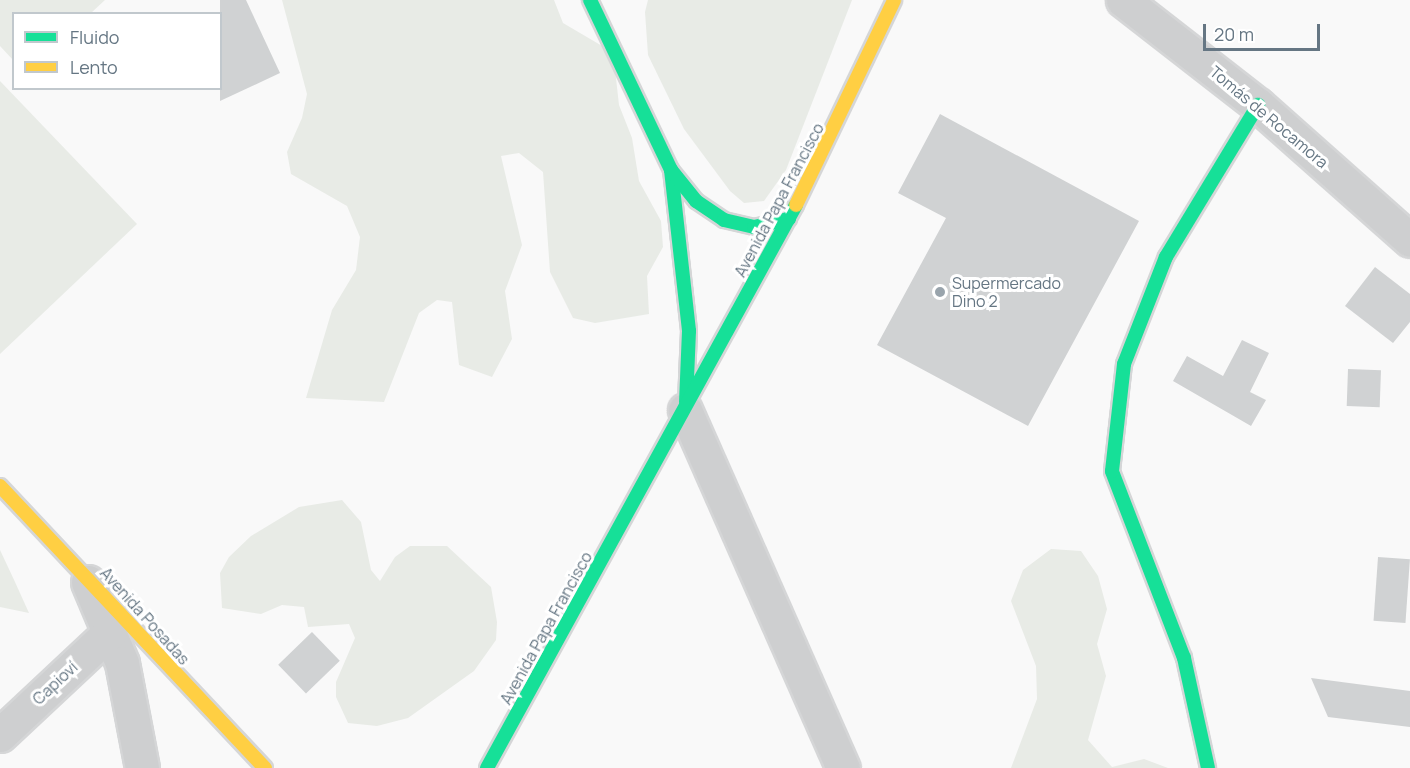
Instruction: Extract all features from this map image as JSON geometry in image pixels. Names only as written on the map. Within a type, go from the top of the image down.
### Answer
[{"type":"main road","name":"Avenida Papa Francisco","points":[[590,0],[671,170],[688,331],[685,410]]},
{"type":"main road","points":[[600,24],[606,0]]},
{"type":"main road","name":"Avenida Papa Francisco","points":[[487,768],[789,219],[847,105],[894,0]]},
{"type":"main road","points":[[1208,768],[1184,658],[1112,471],[1124,364],[1166,256],[1258,105]]},
{"type":"main road","points":[[671,170],[696,201],[724,220],[754,227],[789,219]]},
{"type":"main road","name":"Avenida Posadas","points":[[0,486],[265,768]]},
{"type":"street","name":"Tomás de Rocamora","points":[[1123,0],[1258,105],[1410,240]]},
{"type":"street","points":[[685,410],[843,768]]},
{"type":"street","points":[[85,574],[122,663],[142,768]]},
{"type":"street","name":"Capioví","points":[[0,735],[110,632]]},
{"type":"shaded area","points":[[0,0],[105,0],[92,12],[12,12],[12,59],[0,46]]},
{"type":"shaded area","points":[[282,0],[554,0],[563,23],[609,50],[615,69],[619,105],[632,138],[639,181],[661,221],[663,247],[647,276],[649,314],[595,323],[573,318],[550,272],[543,172],[519,153],[501,156],[522,245],[505,291],[512,339],[492,377],[459,365],[452,302],[437,300],[419,313],[384,402],[306,398],[332,310],[356,270],[360,237],[347,206],[291,174],[287,152],[302,118],[307,94]]},
{"type":"shaded area","points":[[648,0],[852,0],[786,170],[764,201],[744,203],[730,191],[684,129],[648,55],[645,12]]},
{"type":"shaded area","points":[[0,81],[137,224],[0,354]]},
{"type":"shaded area","points":[[342,500],[361,522],[371,570],[380,581],[395,557],[410,546],[447,546],[491,587],[497,622],[496,640],[474,671],[408,718],[377,726],[348,723],[336,697],[336,682],[355,638],[349,624],[308,627],[304,607],[282,605],[261,614],[222,608],[220,573],[229,557],[251,536],[299,507]]},
{"type":"shaded area","points":[[1051,549],[1081,551],[1098,576],[1107,609],[1097,644],[1106,676],[1088,740],[1112,767],[1144,759],[1168,768],[1011,768],[1037,699],[1036,666],[1011,601],[1023,570]]},
{"type":"shaded area","points":[[0,550],[15,582],[29,613],[0,607]]},
{"type":"building","points":[[220,0],[246,0],[280,73],[220,101],[222,12],[220,12]]},
{"type":"building","points":[[940,114],[1139,221],[1028,426],[877,345],[946,218],[898,193]]},
{"type":"building","points":[[1375,267],[1410,294],[1410,322],[1393,343],[1345,306]]},
{"type":"building","points":[[1242,340],[1269,353],[1250,392],[1266,400],[1251,426],[1173,381],[1187,356],[1223,376]]},
{"type":"building","points":[[1348,369],[1381,370],[1380,407],[1347,406]]},
{"type":"building","points":[[1378,557],[1410,559],[1405,623],[1374,621]]},
{"type":"building","points":[[312,632],[340,661],[306,693],[278,665]]},
{"type":"building","points":[[1311,678],[1410,691],[1410,727],[1328,717]]},
{"type":"traffic: fast","points":[[590,0],[671,170],[689,331],[686,402]]},
{"type":"traffic: fast","points":[[1208,768],[1184,658],[1112,471],[1124,364],[1166,257],[1258,105]]},
{"type":"traffic: fast","points":[[671,170],[696,201],[724,220],[754,227],[789,219]]},
{"type":"traffic: fast","points":[[487,768],[796,205]]},
{"type":"traffic: slow","points":[[796,205],[894,0]]},
{"type":"traffic: slow","points":[[0,486],[265,768]]},
{"type":"place","name":"Supermercado Dino 2","points":[[940,292]]}]
